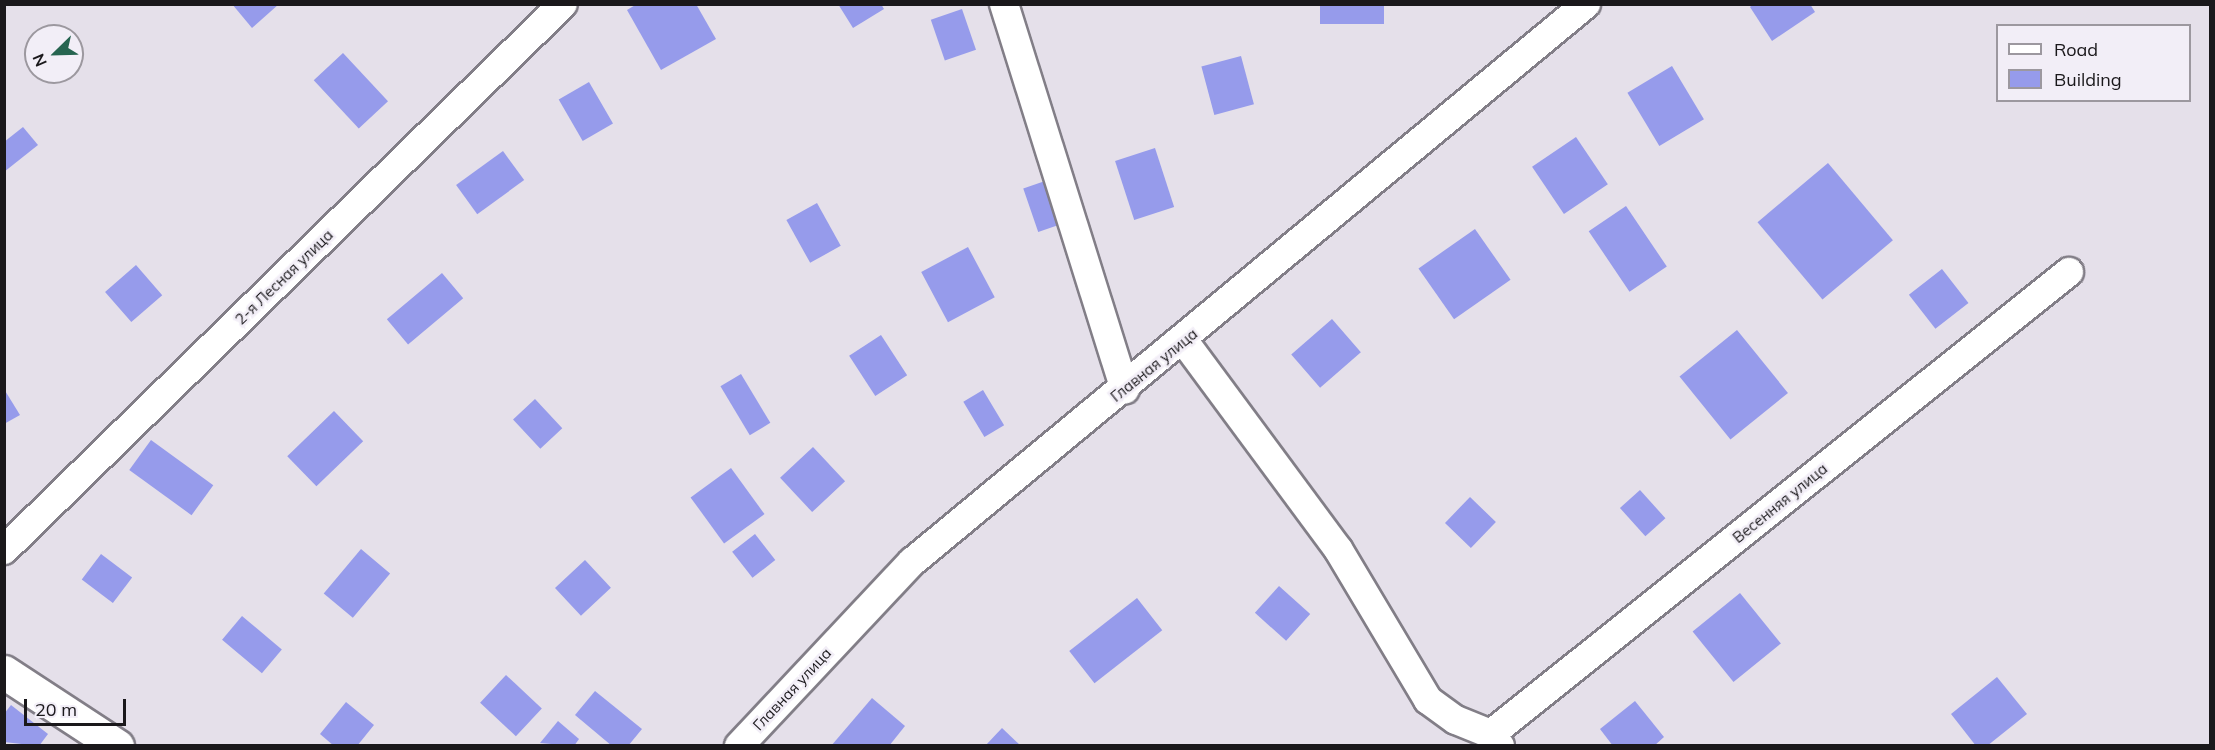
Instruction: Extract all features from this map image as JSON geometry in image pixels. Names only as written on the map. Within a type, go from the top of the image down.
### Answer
[{"type":"street","name":"2-я Лесная улица","points":[[4,550],[563,4]]},
{"type":"street","points":[[1004,4],[1125,389]]},
{"type":"street","name":"Главная улица","points":[[739,746],[912,562],[1184,341],[1587,4]]},
{"type":"street","name":"Весенняя улица","points":[[1496,740],[2069,272]]},
{"type":"street","points":[[1184,341],[1338,549],[1428,700],[1456,720],[1496,740]]},
{"type":"street","points":[[4,672],[117,746]]},
{"type":"building","points":[[232,4],[279,4],[252,28]]},
{"type":"building","points":[[637,4],[696,4],[716,39],[661,70],[627,10]]},
{"type":"building","points":[[838,4],[881,4],[884,9],[853,28]]},
{"type":"building","points":[[1320,4],[1384,4],[1384,24],[1320,24]]},
{"type":"building","points":[[1753,4],[1810,4],[1815,12],[1772,41],[1750,7]]},
{"type":"building","points":[[962,9],[976,50],[945,60],[931,20]]},
{"type":"building","points":[[343,53],[388,101],[359,129],[314,80]]},
{"type":"building","points":[[1241,56],[1254,104],[1214,115],[1201,67]]},
{"type":"building","points":[[1672,66],[1704,119],[1659,146],[1627,93]]},
{"type":"building","points":[[589,82],[613,124],[583,141],[559,100]]},
{"type":"building","points":[[23,127],[38,145],[4,172],[4,142]]},
{"type":"building","points":[[1576,137],[1608,184],[1564,214],[1532,167]]},
{"type":"building","points":[[1155,148],[1174,207],[1134,220],[1115,161]]},
{"type":"building","points":[[503,151],[524,180],[477,214],[456,185]]},
{"type":"building","points":[[1828,163],[1893,240],[1822,300],[1758,222]]},
{"type":"building","points":[[1045,181],[1060,224],[1038,232],[1023,188]]},
{"type":"building","points":[[817,203],[841,246],[810,263],[786,220]]},
{"type":"building","points":[[1626,206],[1667,267],[1630,292],[1589,231]]},
{"type":"building","points":[[1475,229],[1511,280],[1454,319],[1418,269]]},
{"type":"building","points":[[968,247],[995,297],[948,322],[921,272]]},
{"type":"building","points":[[136,265],[162,295],[131,322],[105,292]]},
{"type":"building","points":[[1942,269],[1968,303],[1935,329],[1909,295]]},
{"type":"building","points":[[442,273],[463,298],[408,345],[387,319]]},
{"type":"building","points":[[1332,319],[1361,352],[1320,388],[1291,354]]},
{"type":"building","points":[[1737,330],[1788,393],[1730,440],[1679,377]]},
{"type":"building","points":[[881,335],[907,375],[875,396],[849,356]]},
{"type":"building","points":[[741,374],[770,423],[750,435],[720,386]]},
{"type":"building","points":[[4,389],[20,415],[4,424]]},
{"type":"building","points":[[983,390],[1004,425],[984,437],[963,402]]},
{"type":"building","points":[[535,399],[562,428],[540,449],[513,419]]},
{"type":"building","points":[[334,411],[363,441],[316,486],[287,456]]},
{"type":"building","points":[[151,440],[213,485],[192,515],[129,470]]},
{"type":"building","points":[[813,447],[845,481],[812,512],[780,478]]},
{"type":"building","points":[[731,468],[765,514],[724,544],[691,497]]},
{"type":"building","points":[[1640,490],[1665,518],[1645,536],[1620,508]]},
{"type":"building","points":[[1470,497],[1496,522],[1471,548],[1445,523]]},
{"type":"building","points":[[755,534],[775,560],[752,578],[732,552]]},
{"type":"building","points":[[361,549],[390,573],[353,618],[324,593]]},
{"type":"building","points":[[101,554],[132,577],[113,603],[82,580]]},
{"type":"building","points":[[585,560],[611,588],[581,616],[555,588]]},
{"type":"building","points":[[1279,586],[1310,614],[1286,641],[1255,613]]},
{"type":"building","points":[[1740,593],[1781,644],[1733,682],[1693,631]]},
{"type":"building","points":[[1137,598],[1162,630],[1094,683],[1069,651]]},
{"type":"building","points":[[242,616],[282,649],[262,673],[222,640]]},
{"type":"building","points":[[506,675],[542,708],[516,736],[480,703]]},
{"type":"building","points":[[1997,677],[2027,714],[1987,746],[1976,746],[1951,714]]},
{"type":"building","points":[[595,691],[642,729],[628,746],[612,746],[575,715]]},
{"type":"building","points":[[872,698],[905,726],[889,746],[831,746]]},
{"type":"building","points":[[1635,701],[1664,737],[1654,746],[1613,746],[1600,729]]},
{"type":"building","points":[[346,702],[374,725],[357,746],[334,746],[320,734]]},
{"type":"building","points":[[11,705],[48,734],[39,746],[4,742],[4,714]]},
{"type":"building","points":[[558,721],[579,739],[574,746],[540,743]]},
{"type":"building","points":[[1002,728],[1021,746],[985,746]]}]
